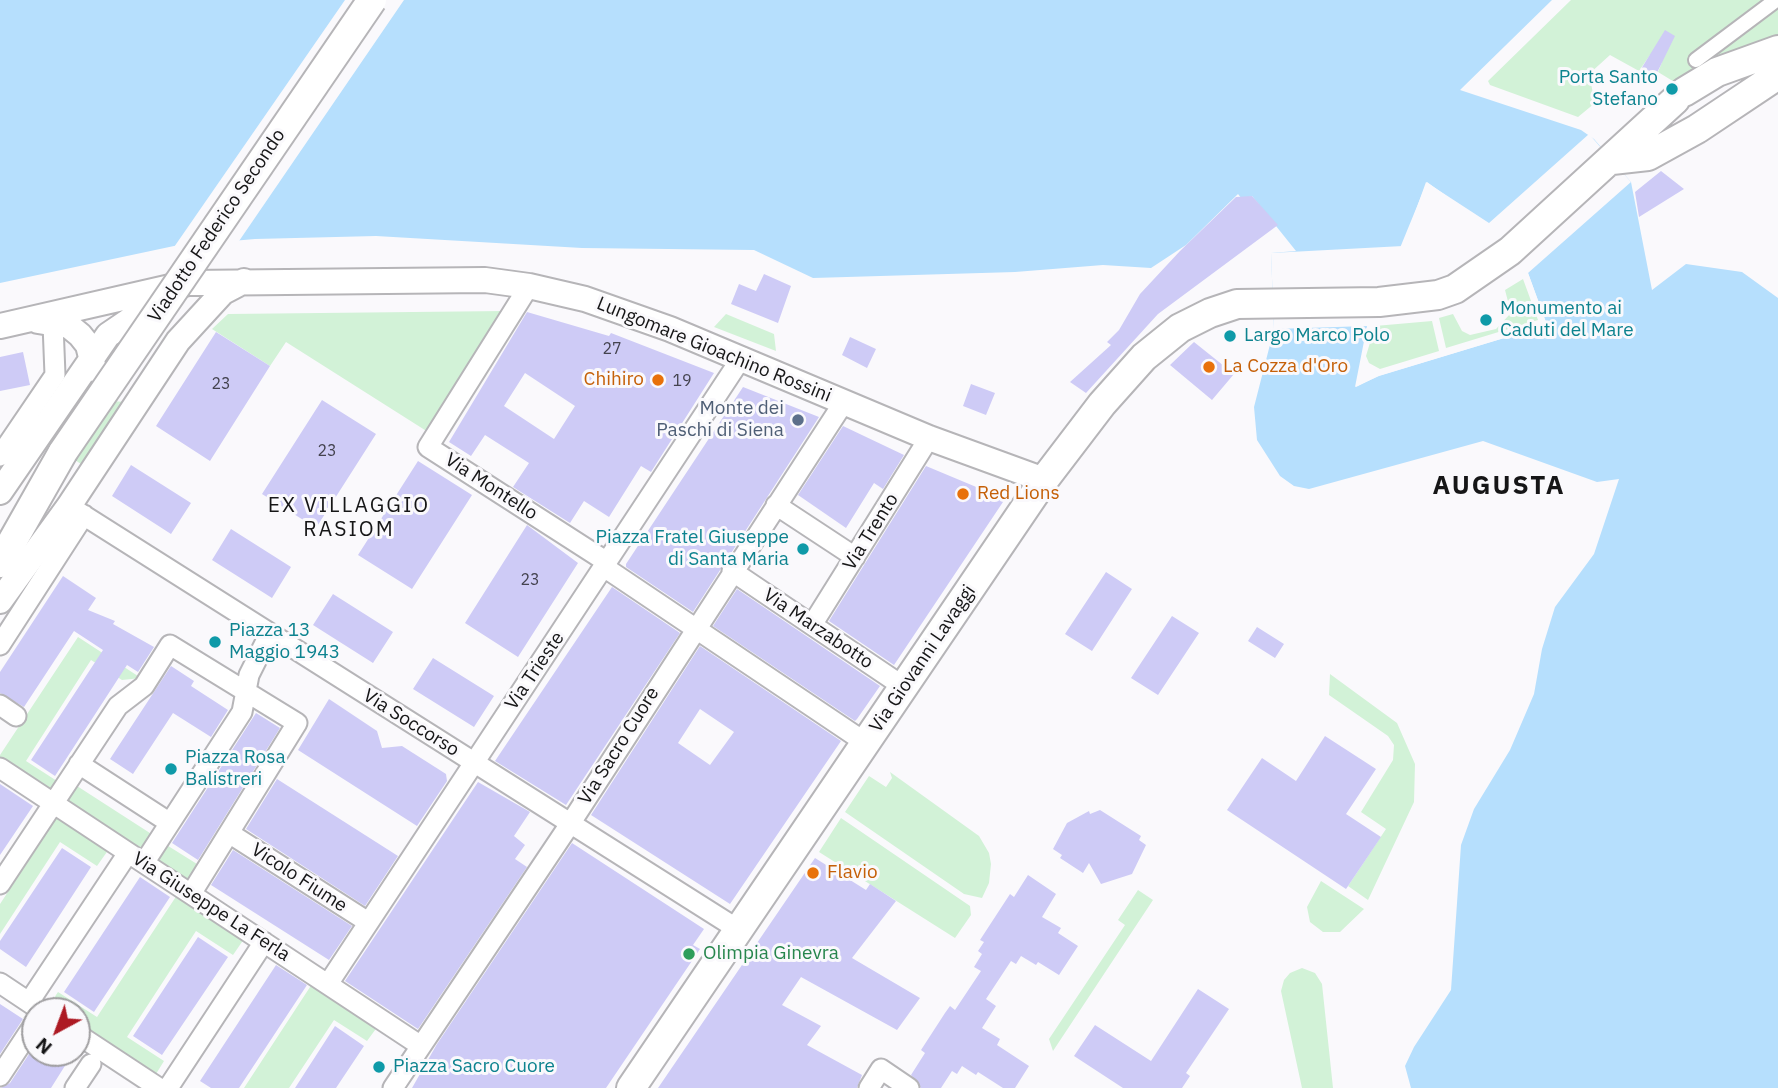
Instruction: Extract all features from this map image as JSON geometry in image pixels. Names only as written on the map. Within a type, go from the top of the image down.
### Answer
[{"type":"main road","name":"Viadotto Federico Secondo","points":[[63,452],[372,0]]},
{"type":"main road","points":[[1612,160],[1680,96],[1717,72],[1778,50]]},
{"type":"main road","points":[[1612,160],[1648,156],[1697,129],[1778,75]]},
{"type":"main road","name":"Via Giovanni Lavaggi","points":[[631,1088],[1044,480],[1112,392],[1144,357],[1180,328],[1210,313],[1237,304],[1379,302],[1438,295],[1455,289],[1510,251],[1612,160]]},
{"type":"main road","points":[[0,528],[63,452]]},
{"type":"main road","points":[[0,563],[63,452]]},
{"type":"street","points":[[1696,60],[1776,0]]},
{"type":"street","name":"Lungomare Gioachino Rossini","points":[[27,319],[125,308],[188,283],[485,280],[529,286],[585,299],[742,357],[929,438],[1044,480]]},
{"type":"street","points":[[0,645],[153,377],[178,341],[209,305],[223,292],[245,281]]},
{"type":"street","name":"Via Montello","points":[[529,286],[428,447],[605,564],[694,628],[866,743]]},
{"type":"street","points":[[0,326],[27,319],[69,326],[80,335],[91,357],[101,381],[111,388],[136,391],[153,377],[158,346],[125,308],[108,335],[91,357],[0,492]]},
{"type":"street","points":[[0,457],[55,375],[53,324]]},
{"type":"street","name":"Via Trieste","points":[[328,984],[742,357]]},
{"type":"street","name":"Via Sacro Cuore","points":[[393,1088],[570,824],[694,628],[844,402]]},
{"type":"street","name":"Via Trento","points":[[812,625],[929,438]]},
{"type":"street","points":[[776,505],[855,557]]},
{"type":"street","points":[[0,601],[76,511]]},
{"type":"street","name":"Via Soccorso","points":[[76,511],[739,930]]},
{"type":"street","name":"Via Marzabotto","points":[[732,571],[904,687]]},
{"type":"street","points":[[43,997],[136,858],[170,823],[243,712],[249,675],[270,633]]},
{"type":"street","points":[[0,884],[118,706],[144,686],[170,645],[297,723],[191,894]]},
{"type":"street","points":[[79,764],[170,823]]},
{"type":"street","name":"Via Giuseppe La Ferla","points":[[0,768],[421,1046]]},
{"type":"street","name":"Vicolo Fiume","points":[[229,833],[368,922]]},
{"type":"street","points":[[168,1088],[264,942]]},
{"type":"street","points":[[0,983],[21,997]]},
{"type":"street","points":[[91,1043],[159,1088]]},
{"type":"street","points":[[0,1076],[21,1044]]},
{"type":"street","points":[[75,1088],[89,1067]]},
{"type":"street","points":[[869,1088],[881,1069],[909,1088]]},
{"type":"green space","points":[[1571,0],[1778,0],[1778,41],[1695,67],[1676,83],[1658,72],[1662,62],[1650,55],[1639,71],[1610,55],[1589,74],[1595,103],[1578,117],[1490,85],[1488,81]]},
{"type":"green space","points":[[1523,279],[1538,320],[1446,348],[1439,318],[1453,314],[1462,331],[1470,335],[1496,329],[1511,313],[1505,290]]},
{"type":"green space","points":[[505,311],[428,432],[286,342],[270,366],[212,329],[228,314]]},
{"type":"green space","points":[[726,314],[774,334],[776,351],[714,327]]},
{"type":"green space","points":[[1432,321],[1439,351],[1380,369],[1369,363],[1366,356],[1375,326]]},
{"type":"green space","points":[[86,376],[96,394],[107,401],[129,402],[84,466],[43,439]]},
{"type":"green space","points":[[78,637],[141,678],[122,680],[91,660],[26,761],[57,781],[50,791],[0,759],[0,755]]},
{"type":"green space","points":[[1330,674],[1397,723],[1415,764],[1414,802],[1368,900],[1348,886],[1386,829],[1361,812],[1393,760],[1394,745],[1388,736],[1329,695]]},
{"type":"green space","points":[[890,772],[979,836],[989,853],[991,864],[989,883],[982,898],[964,894],[845,812],[869,776],[886,787],[892,778]]},
{"type":"green space","points":[[77,786],[153,835],[142,852],[66,803]]},
{"type":"green space","points":[[58,816],[109,849],[97,866],[60,842],[0,934],[0,904]]},
{"type":"green space","points":[[841,818],[970,906],[971,915],[955,938],[819,852]]},
{"type":"green space","points":[[165,844],[197,864],[186,881],[154,861]]},
{"type":"green space","points":[[1321,881],[1364,909],[1340,932],[1323,932],[1310,922],[1307,907]]},
{"type":"green space","points":[[1138,890],[1153,900],[1053,1051],[1049,1039],[1125,925],[1118,920]]},
{"type":"green space","points":[[177,895],[244,939],[233,955],[196,931],[127,1037],[164,1061],[156,1074],[91,1031],[91,1013],[97,1017]]},
{"type":"green space","points":[[1302,968],[1315,973],[1322,984],[1333,1088],[1302,1088],[1281,991],[1284,980],[1290,973]]},
{"type":"green space","points":[[312,984],[378,1026],[367,1041],[334,1020],[289,1088],[244,1088]]},
{"type":"water","points":[[0,0],[1552,0],[1460,90],[1581,130],[1594,139],[1631,182],[1652,290],[1686,264],[1742,272],[1778,298],[1778,1088],[1411,1088],[1405,1066],[1414,1047],[1451,990],[1461,845],[1474,809],[1510,750],[1534,694],[1542,649],[1555,607],[1594,554],[1619,479],[1597,482],[1483,441],[1309,489],[1294,486],[1280,476],[1257,440],[1254,407],[1274,329],[1271,253],[1296,251],[1252,196],[1242,199],[1238,194],[1186,245],[1151,268],[1103,265],[1015,272],[813,278],[754,250],[582,248],[376,236],[255,239],[174,246],[0,283]],"holes":[[[1427,182],[1497,233],[1528,273],[1547,325],[1378,376],[1356,387],[1368,326]]]},
{"type":"pier","points":[[345,0],[404,0],[237,244],[172,250]]},
{"type":"pier","points":[[1589,134],[1631,182],[1528,273],[1547,325],[1379,376],[1355,387],[1367,326],[1274,329],[1271,253],[1403,246],[1426,182],[1489,223]],"holes":[[[1428,187],[1491,231],[1525,274],[1542,323],[1377,372],[1359,381],[1371,327],[1398,269]]]},
{"type":"building","points":[[1665,30],[1675,36],[1653,81],[1638,74]]},
{"type":"building","points":[[1661,171],[1684,189],[1639,217],[1635,192]]},
{"type":"building","points":[[1252,196],[1278,225],[1158,314],[1086,393],[1070,382],[1111,345],[1107,342],[1119,330],[1140,294],[1180,251],[1236,197]]},
{"type":"building","points":[[764,274],[791,286],[778,323],[731,304],[739,284],[756,291]]},
{"type":"building","points":[[527,312],[609,336],[611,333],[714,373],[651,472],[641,466],[609,517],[584,501],[570,523],[513,487],[529,463],[485,435],[471,456],[449,442]],"holes":[[[525,373],[575,406],[554,439],[504,406]]]},
{"type":"building","points":[[216,332],[270,366],[210,461],[156,426]]},
{"type":"building","points":[[850,337],[876,349],[867,368],[842,355]]},
{"type":"building","points":[[1194,342],[1234,374],[1212,400],[1170,365]]},
{"type":"building","points":[[23,352],[30,385],[0,391],[0,357]]},
{"type":"building","points":[[971,384],[995,393],[986,415],[963,406]]},
{"type":"building","points":[[743,387],[819,417],[693,612],[626,567],[626,564]]},
{"type":"building","points":[[322,400],[376,434],[316,528],[262,494]]},
{"type":"building","points":[[843,426],[904,455],[883,489],[874,483],[846,528],[798,495]]},
{"type":"building","points":[[418,461],[472,495],[412,589],[358,555]]},
{"type":"building","points":[[131,465],[191,503],[171,534],[112,496]]},
{"type":"building","points":[[926,466],[1005,499],[894,665],[829,621]]},
{"type":"building","points":[[527,525],[578,563],[518,657],[465,623]]},
{"type":"building","points":[[231,529],[291,567],[272,598],[212,560]]},
{"type":"building","points":[[1106,572],[1132,589],[1092,651],[1065,634]]},
{"type":"building","points":[[63,576],[96,598],[88,610],[115,621],[113,624],[154,647],[138,672],[127,665],[55,776],[31,760],[103,650],[74,631],[24,707],[0,693],[0,672]]},
{"type":"building","points":[[612,587],[680,633],[566,805],[495,761]]},
{"type":"building","points":[[737,589],[880,686],[855,721],[713,626]]},
{"type":"building","points":[[333,594],[393,632],[373,663],[313,625]]},
{"type":"building","points":[[1172,616],[1199,633],[1158,695],[1131,678]]},
{"type":"building","points":[[1257,627],[1284,644],[1275,658],[1248,641]]},
{"type":"building","points":[[700,646],[841,741],[730,904],[591,815]],"holes":[[[700,709],[734,732],[710,765],[678,743]]]},
{"type":"building","points":[[433,658],[494,696],[474,727],[413,689]]},
{"type":"building","points":[[171,666],[194,681],[191,686],[228,710],[211,737],[173,713],[133,774],[110,759]]},
{"type":"building","points":[[329,699],[377,731],[382,748],[402,746],[446,774],[447,781],[417,826],[298,750]]},
{"type":"building","points":[[256,713],[280,728],[198,860],[172,843]]},
{"type":"building","points":[[1325,736],[1376,769],[1346,814],[1381,837],[1346,889],[1227,810],[1262,758],[1296,781]]},
{"type":"building","points":[[277,779],[398,856],[365,906],[246,829]]},
{"type":"building","points":[[478,782],[530,812],[514,836],[525,845],[515,859],[527,867],[418,1029],[345,981]]},
{"type":"building","points":[[0,784],[33,806],[0,855]]},
{"type":"building","points":[[1100,810],[1141,836],[1139,840],[1146,845],[1132,874],[1101,884],[1089,863],[1083,873],[1060,858],[1062,855],[1053,849],[1067,823],[1089,811],[1090,814]]},
{"type":"building","points":[[572,843],[704,929],[693,945],[700,949],[606,1088],[412,1088],[437,1044]]},
{"type":"building","points":[[62,848],[91,867],[26,967],[0,949],[0,941]]},
{"type":"building","points":[[233,850],[352,926],[329,960],[211,885]]},
{"type":"building","points":[[815,858],[866,890],[870,884],[896,901],[852,958],[920,998],[897,1030],[801,977],[782,1005],[821,1026],[807,1045],[862,1075],[857,1088],[658,1088]]},
{"type":"building","points":[[1028,875],[1056,894],[1042,917],[1061,928],[1058,933],[1078,946],[1059,975],[1038,962],[1036,965],[1021,956],[1016,964],[1011,961],[986,999],[996,1006],[982,1028],[1000,1039],[997,1045],[1029,1066],[1015,1088],[1003,1088],[978,1072],[976,1075],[962,1066],[957,1074],[952,1071],[941,1088],[921,1088],[911,1075],[925,1053],[921,1050],[950,1006],[955,1010],[981,971],[974,967],[982,954],[978,951],[984,942],[980,940],[1010,894],[1014,897]]},
{"type":"building","points":[[140,877],[170,897],[94,1012],[91,1010],[91,997],[72,997],[64,992]]},
{"type":"building","points":[[198,937],[228,957],[162,1055],[133,1036]]},
{"type":"building","points":[[276,965],[307,985],[239,1088],[211,1088],[200,1081]]},
{"type":"building","points":[[1198,989],[1229,1009],[1186,1073],[1190,1076],[1182,1088],[1123,1088],[1074,1056],[1095,1025],[1151,1061]]},
{"type":"building","points":[[0,1004],[21,1018],[21,1022],[0,1054]]},
{"type":"building","points":[[335,1026],[364,1046],[336,1088],[295,1088]]},
{"type":"building","points":[[21,1066],[64,1067],[51,1088],[1,1088],[10,1083]]},
{"type":"place","name":"Porta Santo Stefano","points":[[1672,89]]},
{"type":"place","name":"Monumento ai Caduti del Mare","points":[[1486,320]]},
{"type":"place","name":"Largo Marco Polo","points":[[1230,336]]},
{"type":"place","name":"La Cozza d'Oro","points":[[1209,367]]},
{"type":"place","name":"Chihiro","points":[[658,380]]},
{"type":"place","name":"Monte dei Paschi di Siena","points":[[798,420]]},
{"type":"place","name":"Red Lions","points":[[963,494]]},
{"type":"place","name":"Piazza Fratel Giuseppe di Santa Maria","points":[[803,549]]},
{"type":"place","name":"Piazza 13 Maggio 1943","points":[[215,642]]},
{"type":"place","name":"Piazza Rosa Balistreri","points":[[171,769]]},
{"type":"place","name":"Flavio","points":[[813,873]]},
{"type":"place","name":"Olimpia Ginevra","points":[[689,954]]},
{"type":"place","name":"Piazza Sacro Cuore","points":[[379,1067]]},
{"type":"district","name":"AUGUSTA","points":[[1499,486]]},
{"type":"district","name":"EX VILLAGGIO RASIOM","points":[[349,518]]}]
